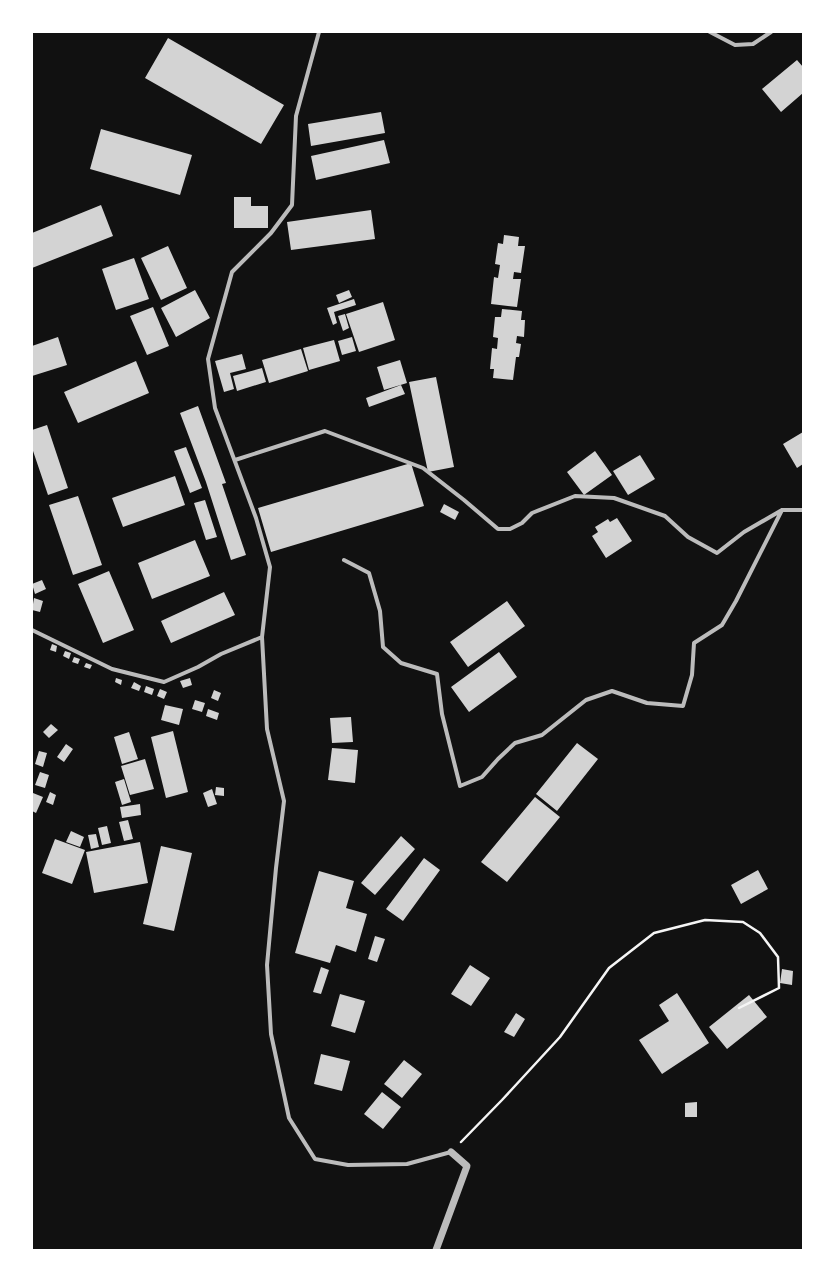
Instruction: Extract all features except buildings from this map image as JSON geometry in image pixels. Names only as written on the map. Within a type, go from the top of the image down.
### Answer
[{"type":"street","points":[[319,32],[296,116],[292,205],[271,233],[232,272],[208,359],[216,408],[256,518],[270,567],[262,637],[267,729],[284,801],[267,965],[271,1034],[289,1118],[315,1158],[348,1165],[407,1164],[451,1152],[467,1166],[436,1250]]},
{"type":"street","points":[[710,32],[735,45],[753,44],[771,32]]},
{"type":"street","points":[[235,460],[325,431],[423,468],[498,529],[510,529],[522,523],[532,513],[575,496],[614,498],[665,516],[688,537],[717,553],[744,532],[782,510],[803,510]]},
{"type":"street","points":[[344,560],[369,573],[380,611],[383,648],[401,663],[437,674],[442,714],[460,786],[482,777],[515,743],[542,735],[586,700],[612,691],[647,703],[683,706],[692,675],[694,643],[722,625],[736,601],[782,510]]},
{"type":"street","points":[[32,630],[112,669],[164,682],[198,667],[221,654],[262,637]]},
{"type":"path","points":[[451,1152],[502,1100],[560,1037],[609,968],[654,933],[705,920],[742,922],[760,933],[778,957],[779,988],[739,1008]]}]
